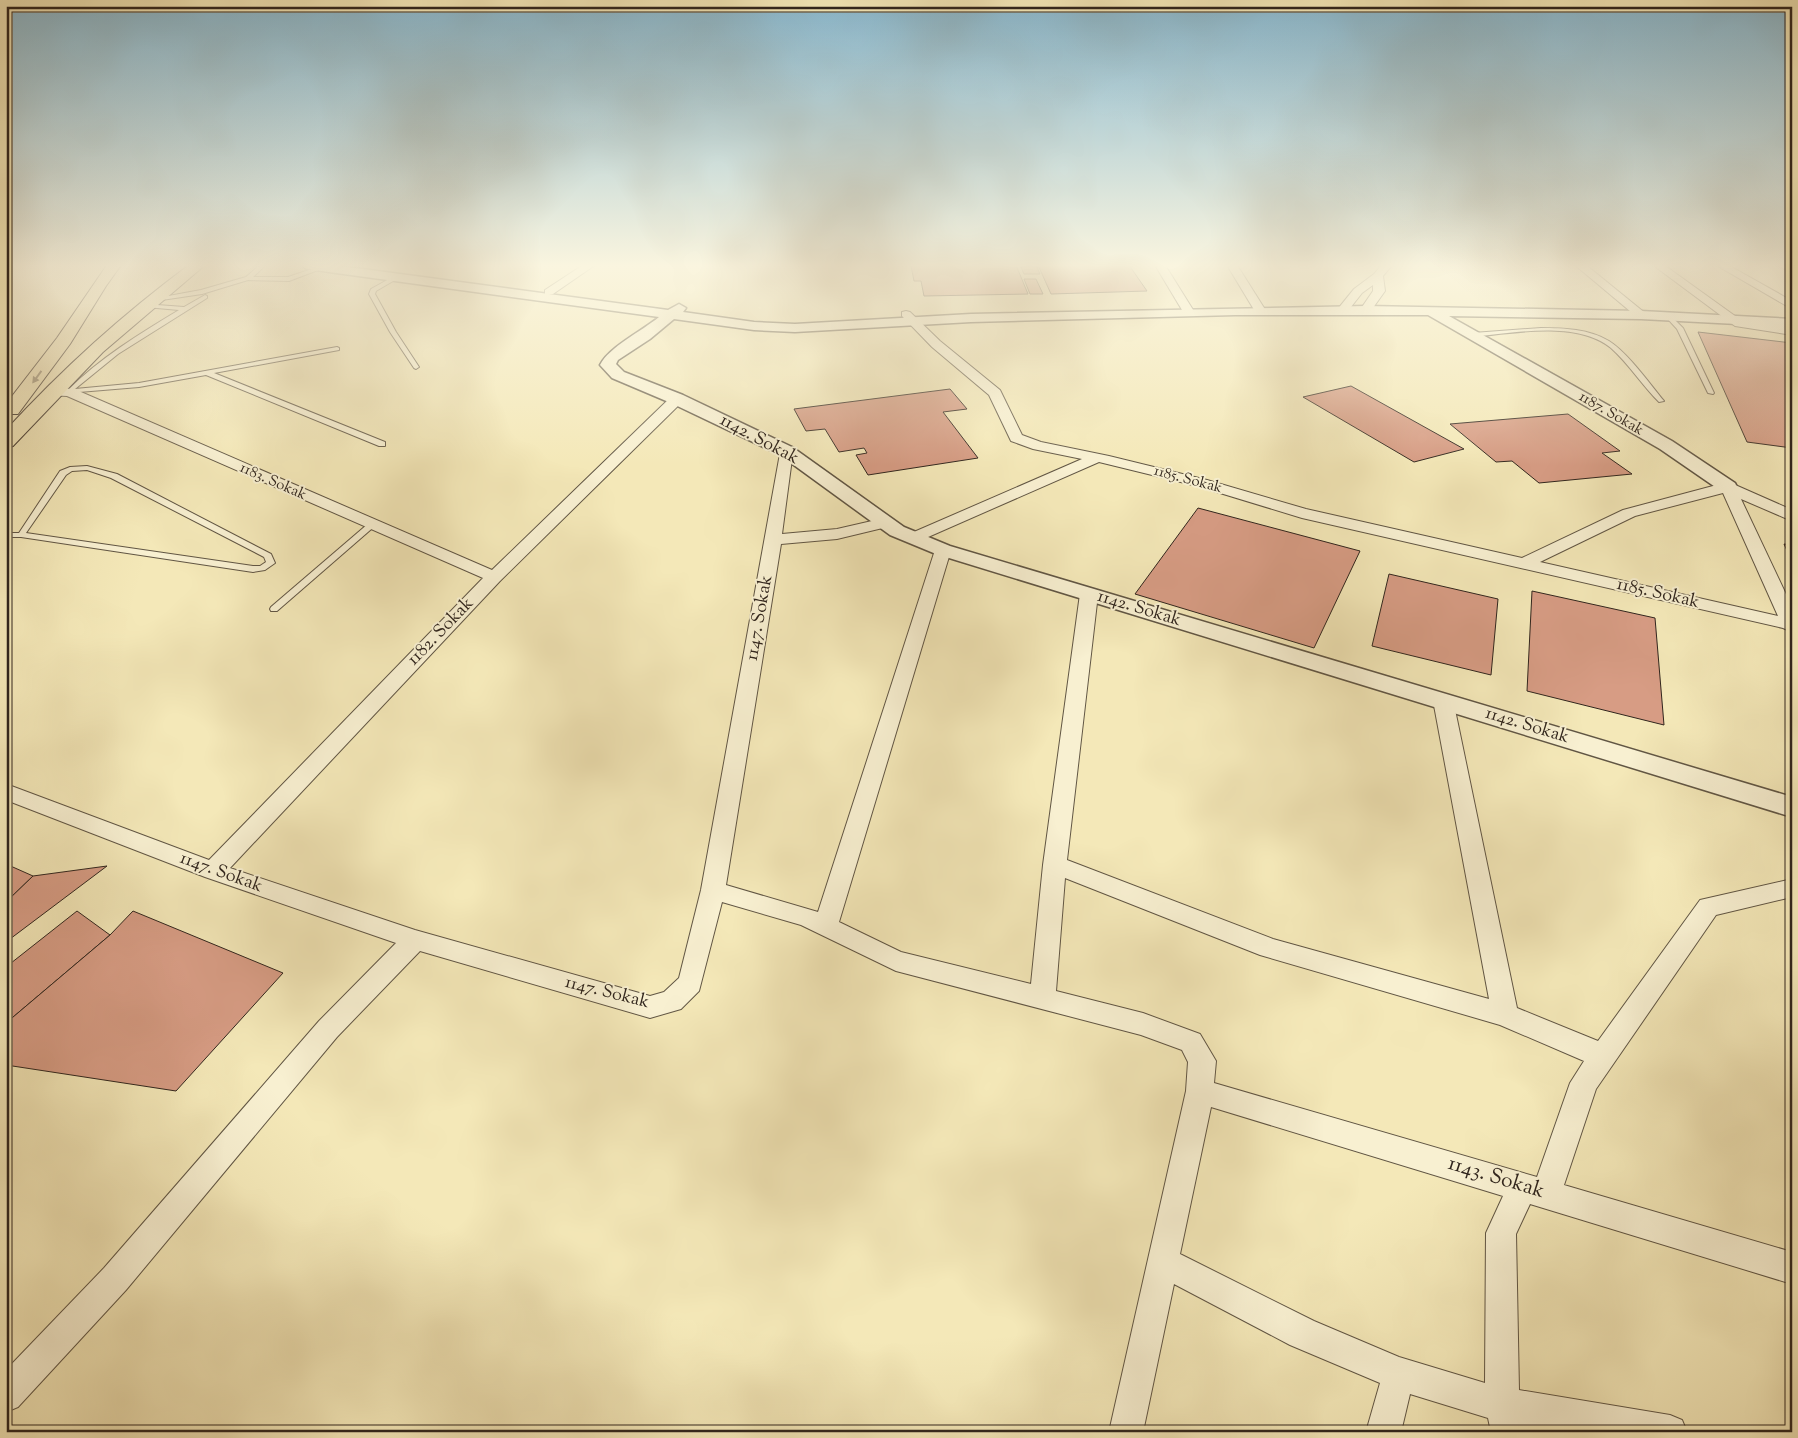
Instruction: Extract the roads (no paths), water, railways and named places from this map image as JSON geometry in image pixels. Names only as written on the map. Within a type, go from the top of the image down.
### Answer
[{"type":"main road","points":[[6,415],[69,332]]},
{"type":"main road","points":[[6,442],[50,392],[116,332]]},
{"type":"street","name":"1142. Sokak","points":[[650,332],[612,357],[608,365],[618,375],[677,399],[786,451],[885,523],[913,538],[943,550],[1792,807]]},
{"type":"street","name":"1185. Sokak","points":[[924,332],[995,393],[1016,438],[1038,446],[1202,483],[1302,513],[1791,625]]},
{"type":"street","name":"1187. Sokak","points":[[1468,332],[1666,446],[1728,487],[1792,516]]},
{"type":"street","name":"1183. Sokak","points":[[50,392],[69,392],[372,526],[494,577]]},
{"type":"street","name":"1182. Sokak","points":[[213,871],[494,577],[677,399]]},
{"type":"street","name":"1147. Sokak","points":[[6,792],[213,871],[414,940],[650,1007],[672,1001],[690,983],[713,890],[773,540],[786,451]]},
{"type":"street","points":[[913,538],[1097,458]]},
{"type":"street","points":[[1524,564],[1629,512],[1728,487],[1791,625]]},
{"type":"street","points":[[773,540],[837,534],[885,523]]},
{"type":"street","points":[[826,926],[943,550]]},
{"type":"street","points":[[1042,998],[1055,865],[1089,594]]},
{"type":"street","points":[[1443,700],[1505,1015]]},
{"type":"street","points":[[1055,865],[1269,948],[1505,1015],[1603,1056]]},
{"type":"street","points":[[1506,1419],[1500,1314],[1501,1233],[1535,1190],[1584,1083],[1708,907],[1792,888]]},
{"type":"street","points":[[713,890],[808,918],[896,961],[1143,1024],[1191,1042],[1202,1061],[1200,1091],[1126,1432]]},
{"type":"street","points":[[6,1395],[115,1279],[328,1029],[414,940]]},
{"type":"street","name":"1143. Sokak","points":[[1200,1091],[1792,1268]]},
{"type":"street","points":[[1163,1262],[1302,1333],[1506,1419],[1670,1432]]},
{"type":"street","points":[[1383,1432],[1399,1374]]},
{"type":"lane","points":[[69,392],[88,374],[151,332]]},
{"type":"lane","points":[[393,332],[416,367]]},
{"type":"lane","points":[[1473,335],[1521,332]]},
{"type":"lane","points":[[1572,332],[1587,334],[1606,341],[1620,353],[1661,401]]},
{"type":"lane","points":[[1682,332],[1710,393]]},
{"type":"lane","points":[[69,392],[140,385],[337,349]]},
{"type":"lane","points":[[206,373],[382,444]]},
{"type":"lane","points":[[6,535],[21,534],[253,569],[262,568],[271,563],[268,556],[228,535],[114,476],[88,468],[75,468],[63,473],[21,534]]},
{"type":"lane","points":[[274,609],[372,526]]}]
